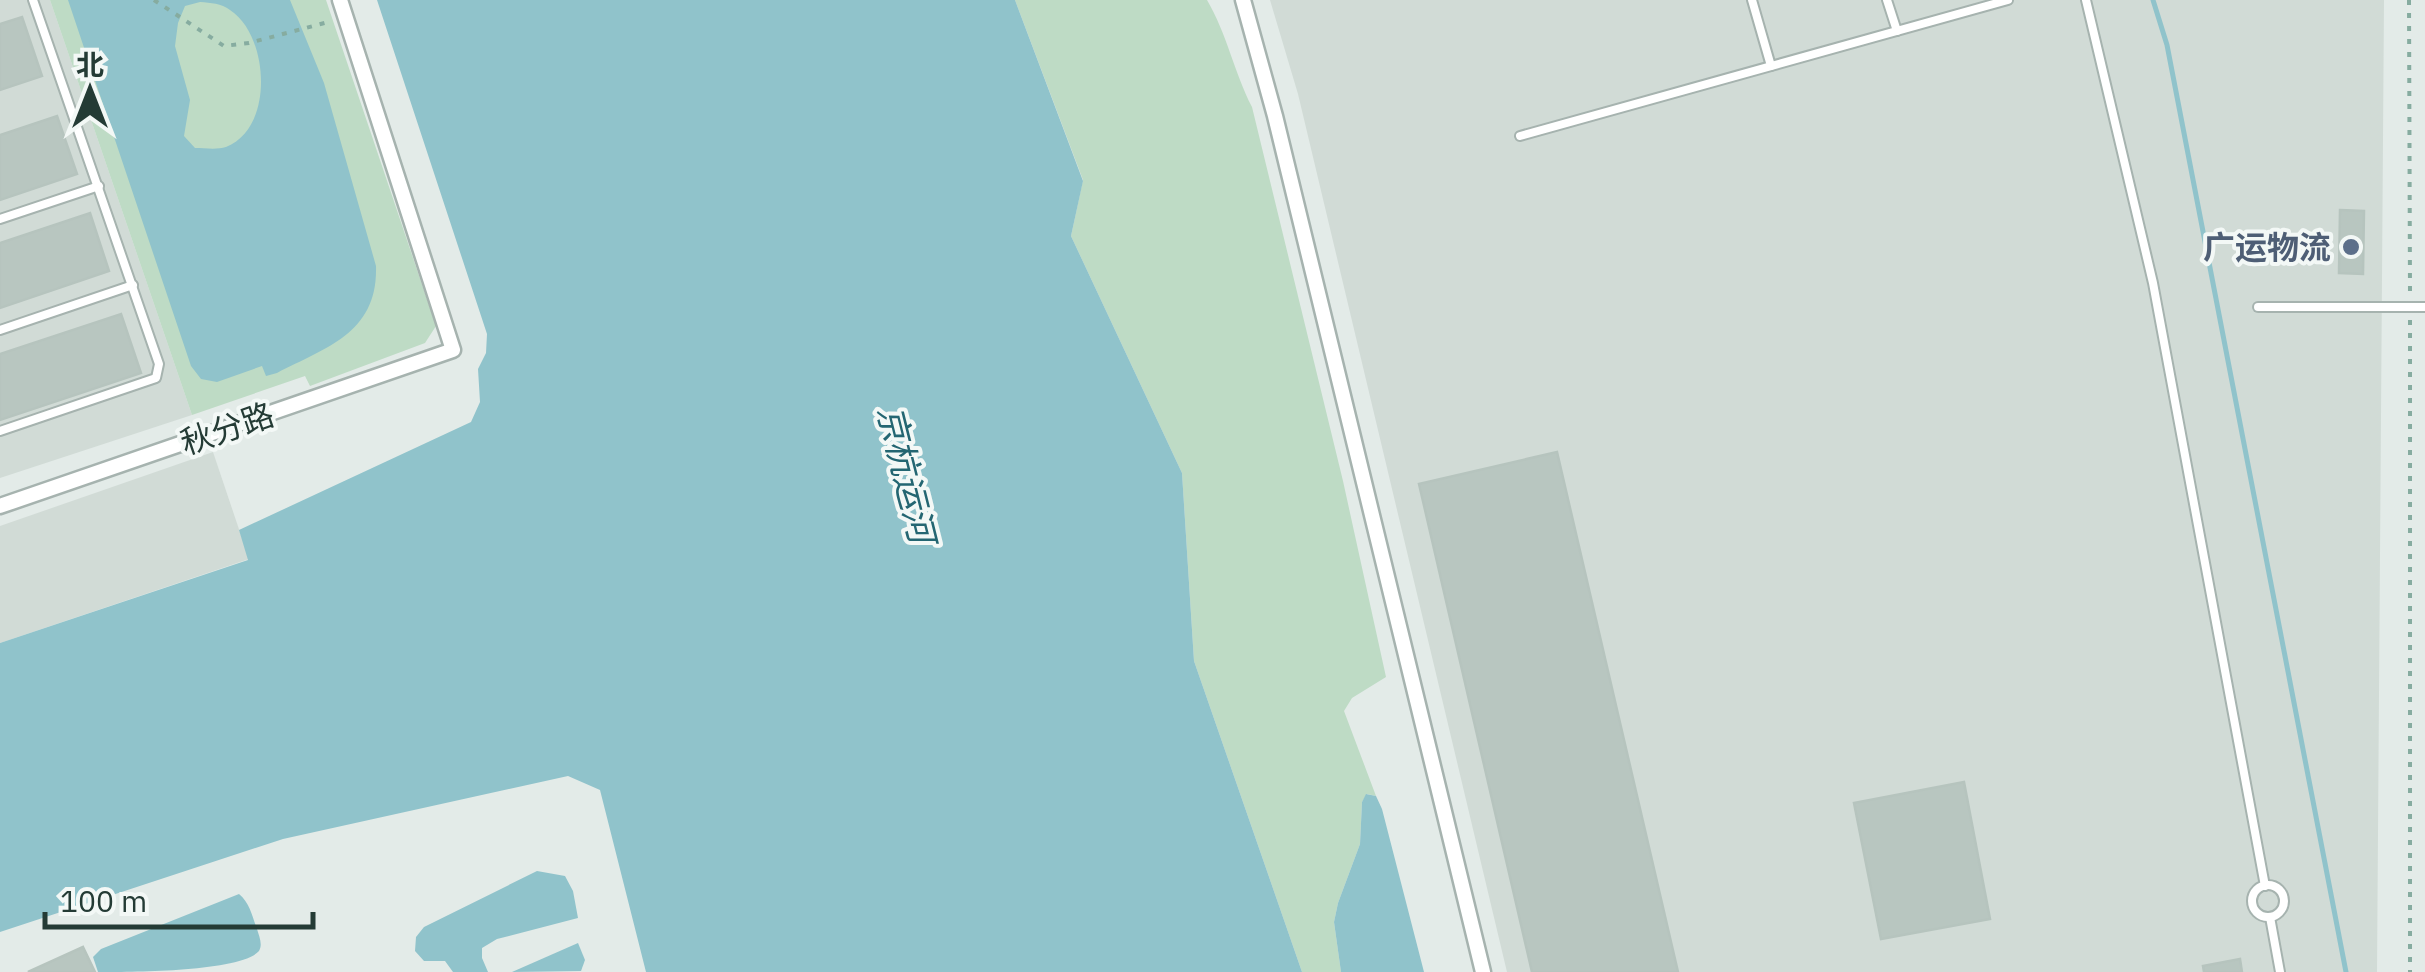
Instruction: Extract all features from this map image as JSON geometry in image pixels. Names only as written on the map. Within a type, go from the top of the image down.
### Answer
[{"type":"street","points":[[340,0],[346,18]]},
{"type":"street","points":[[1243,0],[1275,116],[1483,972]]},
{"type":"street","name":"秋分路","points":[[0,506],[453,350],[346,18]]},
{"type":"lane","points":[[0,431],[156,378],[159,364],[33,0]]},
{"type":"lane","points":[[1752,0],[1771,66]]},
{"type":"lane","points":[[1887,0],[1897,31]]},
{"type":"lane","points":[[1520,136],[2008,0]]},
{"type":"lane","points":[[2086,0],[2152,283],[2265,886]]},
{"type":"lane","points":[[0,219],[99,186]]},
{"type":"lane","points":[[0,330],[133,285]]},
{"type":"lane","points":[[2258,308],[2425,307]]},
{"type":"lane","points":[[2265,886],[2277,888],[2283,896],[2280,911],[2270,917],[2256,912],[2252,903],[2254,892],[2265,886]]},
{"type":"lane","points":[[2270,917],[2280,972]]},
{"type":"path","points":[[154,0],[224,46],[346,18]]},
{"type":"path","points":[[2409,0],[2410,972]]},
{"type":"shaded area","points":[[0,0],[50,0],[192,415],[0,478]]},
{"type":"shaded area","points":[[1270,0],[2384,0],[2377,972],[1507,972],[1298,94]]},
{"type":"shaded area","points":[[213,452],[249,559],[0,643],[0,526]]},
{"type":"green space","points":[[50,0],[326,0],[436,326],[425,343],[310,386],[305,376],[192,415]]},
{"type":"green space","points":[[1015,0],[1207,0],[1252,107],[1386,677],[1352,698],[1344,711],[1376,796],[1367,794],[1362,802],[1360,844],[1334,922],[1341,972],[1302,972],[1194,661],[1182,473],[1071,236],[1083,180]]},
{"type":"water","points":[[68,0],[290,0],[324,83],[376,266],[368,307],[346,335],[277,373],[266,376],[262,366],[217,382],[201,379],[191,366]],"holes":[[[200,2],[227,8],[243,22],[259,59],[259,102],[253,121],[242,137],[226,147],[195,148],[184,136],[190,100],[175,46],[185,6]]]},
{"type":"water","name":"京杭运河","points":[[377,0],[1015,0],[1083,181],[1071,236],[1182,473],[1194,661],[1302,972],[646,972],[600,790],[568,776],[283,839],[0,932],[0,643],[248,560],[239,530],[471,422],[480,402],[478,369],[486,353],[487,334]]},
{"type":"water","points":[[1366,794],[1376,796],[1382,809],[1424,972],[1341,972],[1334,922],[1360,844],[1362,802]]},
{"type":"water","points":[[537,871],[565,876],[573,891],[578,918],[497,939],[482,948],[488,972],[453,972],[445,961],[424,961],[415,951],[416,937],[424,927]]},
{"type":"water","points":[[239,894],[250,910],[261,946],[248,958],[209,967],[98,972],[93,957],[101,949]]},
{"type":"water","points":[[578,943],[585,960],[581,971],[512,972]]},
{"type":"building","points":[[22,17],[42,76],[0,90],[0,24]]},
{"type":"building","points":[[57,116],[77,174],[0,200],[0,135]]},
{"type":"building","points":[[2340,210],[2364,211],[2363,274],[2339,273]]},
{"type":"building","points":[[90,213],[109,271],[0,308],[0,243]]},
{"type":"building","points":[[121,314],[141,373],[0,420],[0,354]]},
{"type":"building","points":[[1557,452],[1678,972],[1532,972],[1419,484]]},
{"type":"building","points":[[1964,782],[1990,919],[1881,939],[1854,803]]},
{"type":"building","points":[[83,947],[95,972],[28,972]]},
{"type":"building","points":[[2240,959],[2242,972],[2204,972],[2203,966]]},
{"type":"waterway","points":[[2153,0],[2167,45],[2346,972]]},
{"type":"place","name":"广运物流","points":[[2351,247]]}]
